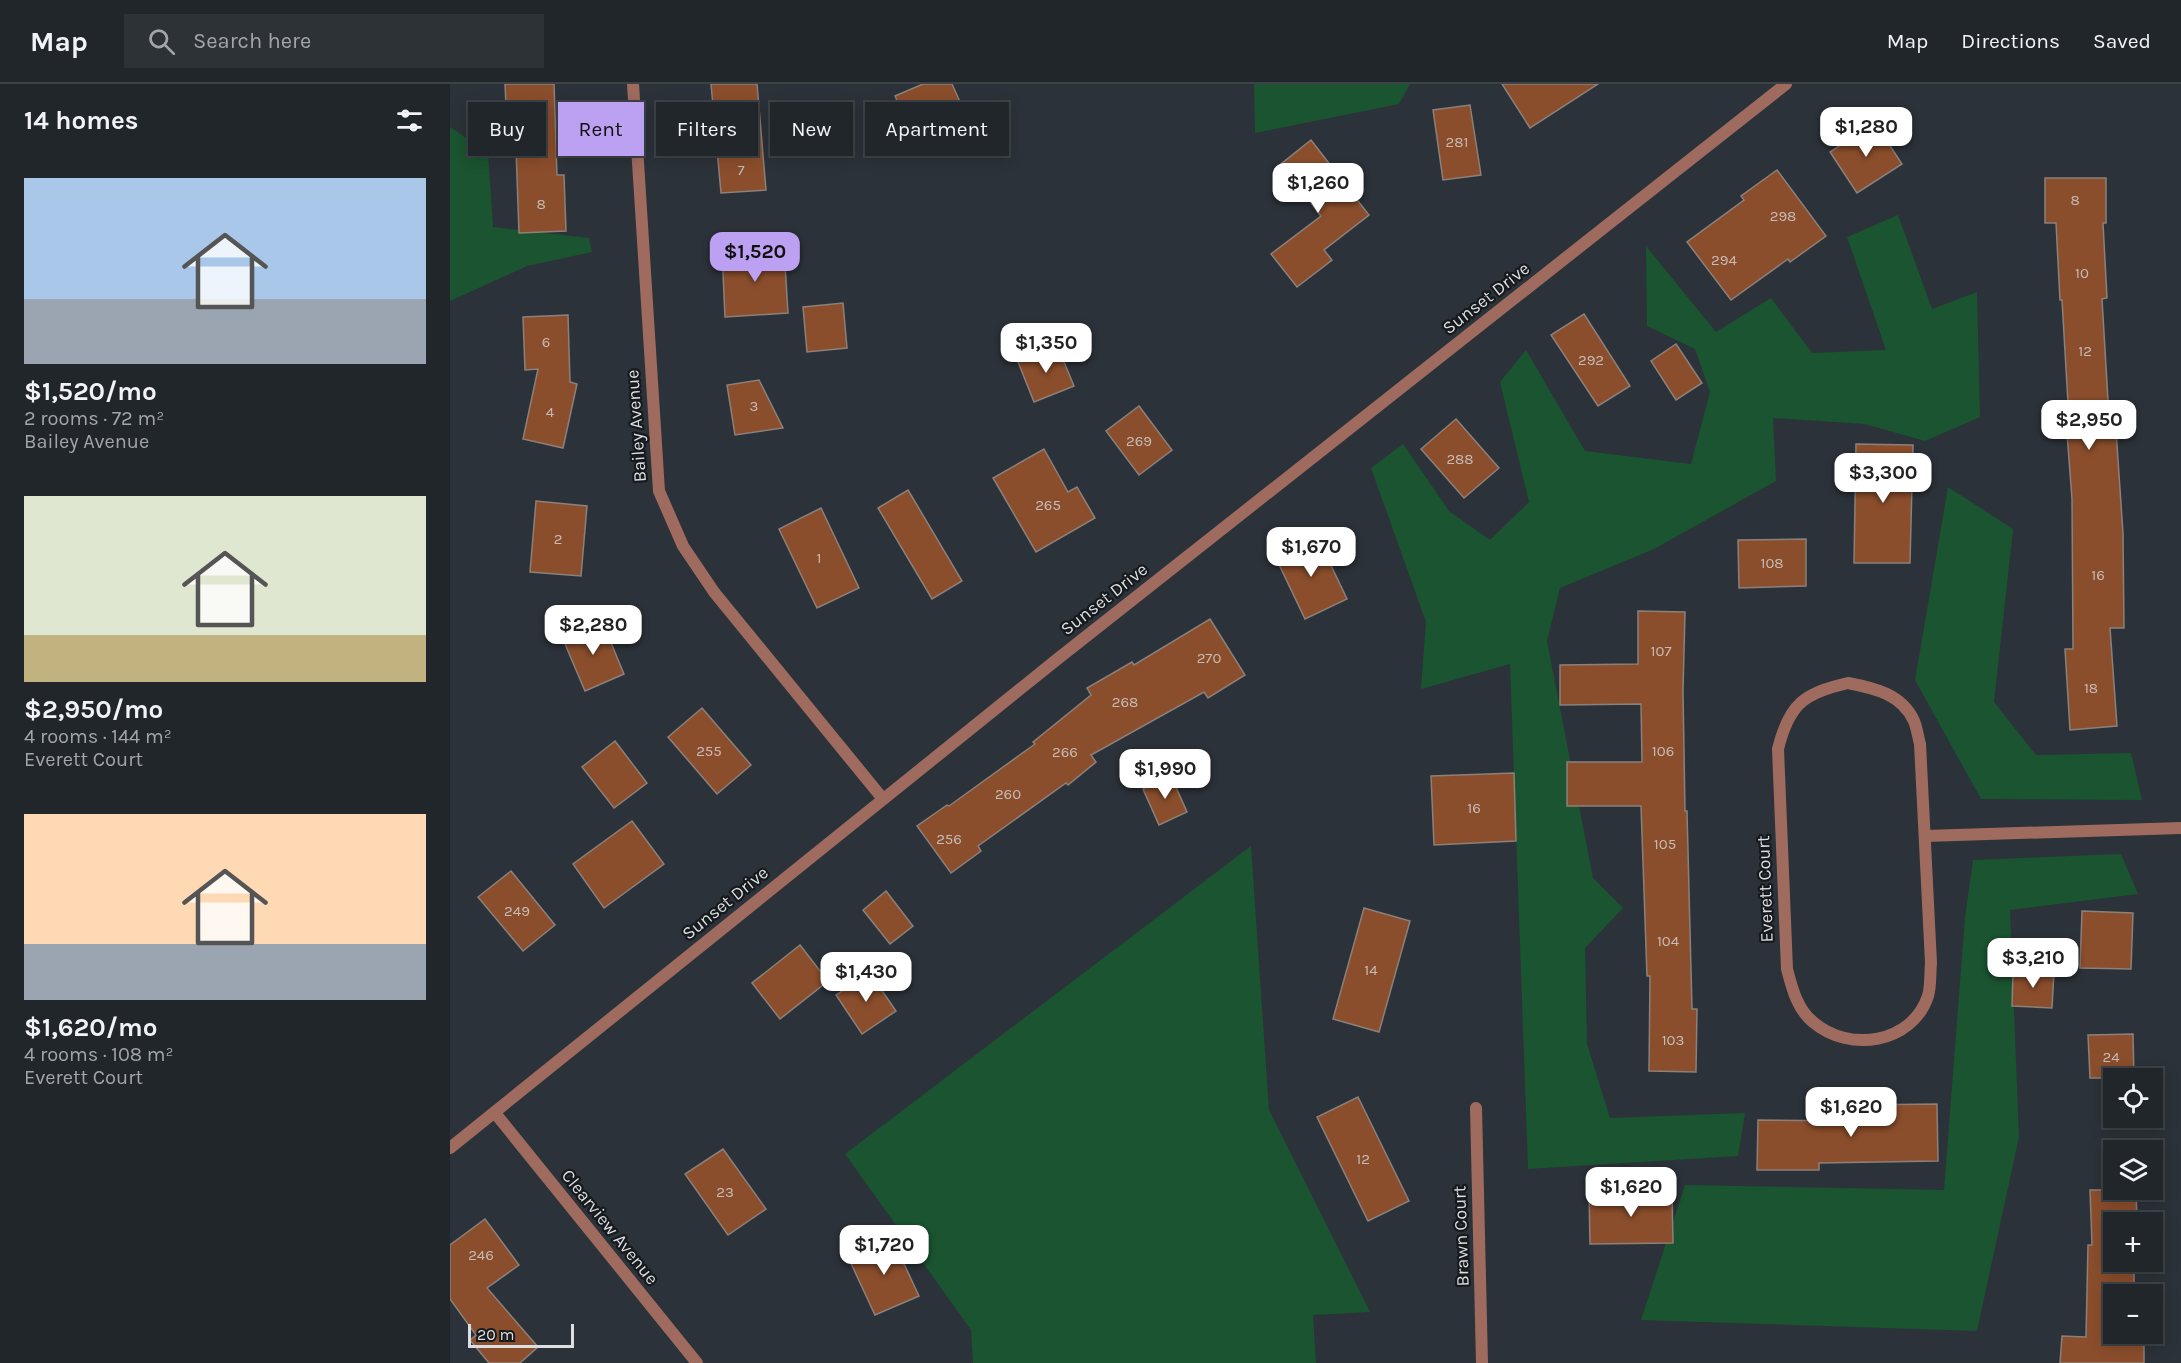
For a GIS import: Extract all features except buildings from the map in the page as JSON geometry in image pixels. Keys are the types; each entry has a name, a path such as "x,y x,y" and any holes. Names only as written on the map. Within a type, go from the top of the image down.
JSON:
{"street":[{"name":"Bailey Avenue","path":"633,84 659,491 683,546 714,592 883,799"},
{"name":"Sunset Drive","path":"450,1148 883,799 1786,84"},
{"name":"Everett Court","path":"1848,683 1876,688 1899,701 1914,720 1920,744 1925,836 1931,963 1928,995 1915,1020 1892,1035 1864,1041 1836,1037 1811,1022 1794,998 1787,969 1778,748 1784,723 1799,703 1823,689 1848,683"},
{"path":"1925,836 2181,828"},
{"name":"Brawn Court","path":"1476,1108 1482,1363"},
{"name":"Clearview Avenue","path":"495,1113 697,1363"}],"green space":[{"path":"1254,84 1410,84 1399,104 1255,133"},
{"path":"450,127 468,139 468,156 488,156 493,227 589,238 592,252 527,266 450,301"},
{"path":"1898,215 1932,309 1977,292 1980,417 1925,441 1865,424 1773,418 1776,481 1654,549 1560,588 1547,641 1593,878 1623,908 1585,948 1587,1044 1610,1118 1745,1113 1738,1156 1528,1169 1510,664 1421,689 1426,622 1371,468 1403,444 1449,511 1490,540 1529,502 1500,382 1526,350 1585,451 1691,464 1710,392 1695,349 1647,326 1646,246 1716,332 1771,298 1812,353 1886,350 1847,237"},
{"path":"1948,487 2013,529 1994,702 2036,755 2131,753 2142,800 1981,799 1915,680"},
{"path":"1251,846 1269,1110 1370,1312 1313,1315 1316,1363 973,1363 971,1330 845,1154"},
{"path":"2121,854 2138,894 2010,910 2019,1137 1977,1331 1641,1320 1685,1185 1944,1190 1965,917 1973,860"}]}
